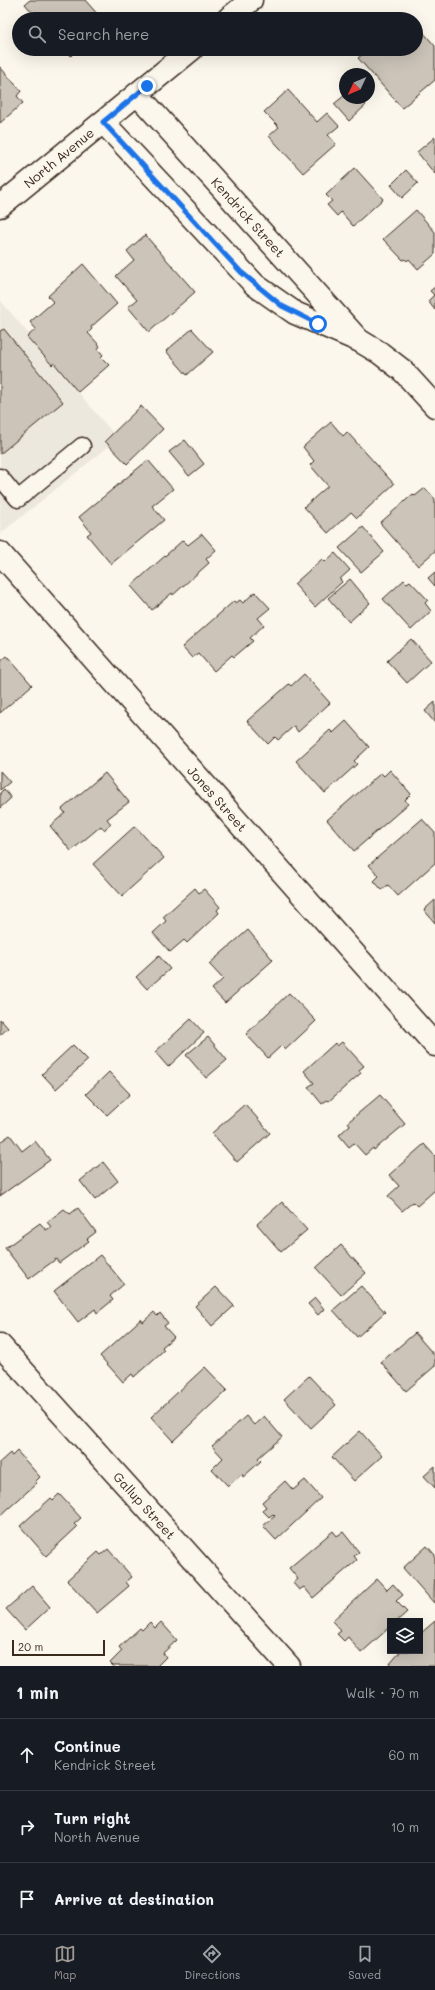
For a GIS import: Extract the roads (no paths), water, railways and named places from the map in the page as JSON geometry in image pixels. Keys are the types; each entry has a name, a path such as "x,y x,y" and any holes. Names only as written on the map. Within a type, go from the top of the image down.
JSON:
{"street":[{"path":"236,12 251,0"},
{"name":"North Avenue","path":"0,206 183,56"},
{"name":"Kendrick Street","path":"137,94 360,341"},
{"name":"Kendrick Street","path":"103,122 255,285 296,314 360,341 380,353 402,370 435,406"},
{"name":"Jones Street","path":"0,553 435,1045"},
{"name":"Gallup Street","path":"0,1345 289,1666"}],"lane":[{"path":"0,477 18,498 82,446"}]}
